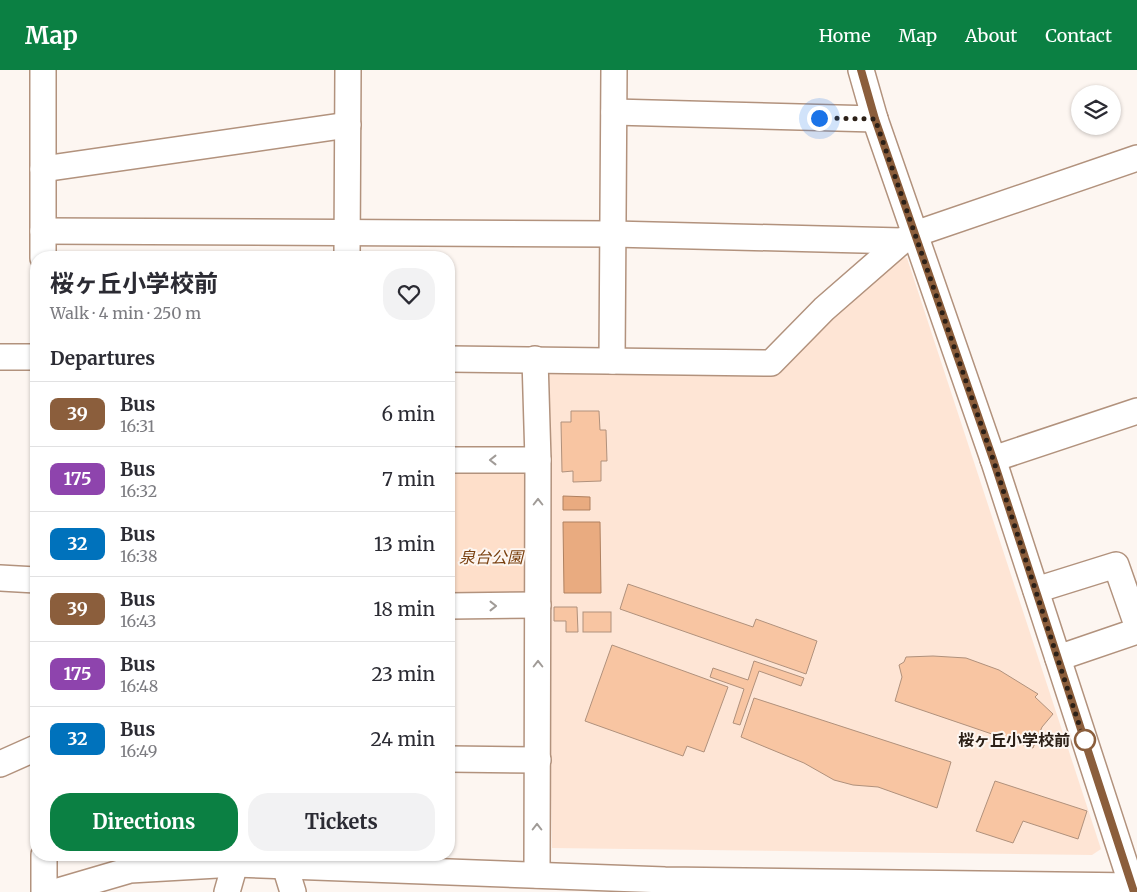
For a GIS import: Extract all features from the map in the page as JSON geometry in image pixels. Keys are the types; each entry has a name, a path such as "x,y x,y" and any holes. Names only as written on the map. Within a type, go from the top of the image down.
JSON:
{"street":[{"path":"43,70 43,251"},
{"path":"347,251 348,70"},
{"path":"612,361 614,70"},
{"path":"56,892 130,870 235,864 285,866 342,861 667,886 1132,889 993,459 909,237 861,70"},
{"path":"614,112 875,119"},
{"path":"43,169 348,125"},
{"path":"43,231 909,237 1137,158"},
{"path":"455,359 771,363 824,309 909,237"},
{"path":"0,356 30,357"},
{"path":"535,359 538,460 537,875"},
{"path":"993,459 1137,411"},
{"path":"455,460 538,460"},
{"path":"1036,590 1116,565 1137,625"},
{"path":"0,578 30,580"},
{"path":"455,606 538,605"},
{"path":"1058,658 1137,631"},
{"path":"0,764 30,751"},
{"path":"455,759 538,760"},
{"path":"44,861 44,892"},
{"path":"227,892 235,864"},
{"path":"285,866 294,892"}],"shaded area":[{"path":"899,255 907,258 1101,849 1092,855 552,848 543,369 774,369"},
{"path":"563,496 590,497 590,510 563,510"},
{"path":"563,522 600,522 601,593 564,593"}],"green space":[{"name":"泉台公園","path":"530,466 534,600 455,599 455,467"}],"building":[{"path":"571,411 599,411 600,430 606,430 607,461 601,461 601,481 573,482 573,471 562,472 561,422 571,422"},
{"path":"628,584 753,627 756,619 817,641 806,674 620,609"},
{"path":"554,607 577,607 578,632 566,632 566,621 554,621"},
{"path":"583,612 611,612 611,632 583,632"},
{"path":"612,645 728,687 704,752 687,746 683,756 585,721"},
{"path":"906,657 966,658 999,670 1038,694 1035,697 1053,714 1042,727 1033,748 895,701 902,677 899,665 904,662"},
{"path":"754,661 804,678 801,686 759,671 740,725 733,723 744,689 710,677 713,668 748,680"},
{"path":"754,698 951,762 937,808 878,787 853,785 834,780 804,763 741,737"},
{"path":"995,781 1087,811 1078,839 1023,821 1013,843 976,831"}],"bus line":[{"name":"39","path":"861,70 875,119 993,459 1134,892"}],"place":[{"name":"桜ヶ丘小学校前","path":"1085,740"}],"route":[{"path":"819,118 875,119 993,459 1086,746 1085,740"}]}
